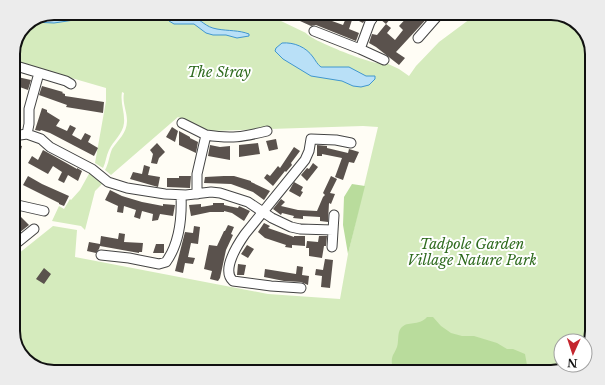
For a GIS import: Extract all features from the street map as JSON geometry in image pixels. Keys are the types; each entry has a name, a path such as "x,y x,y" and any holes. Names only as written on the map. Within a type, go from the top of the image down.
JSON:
{"street":[{"path":"360,49 372,20"},
{"path":"418,38 434,20"},
{"path":"314,31 384,60"},
{"path":"20,67 66,81 71,84"},
{"path":"27,134 29,109 39,73"},
{"path":"182,123 206,135 232,138 268,131"},
{"path":"20,135 27,134 41,139 50,147 92,169 108,182 129,188 162,194 181,195 214,192 248,202 276,220 291,227 300,229 333,230"},
{"path":"301,288 236,282 230,277 229,273 230,263 235,248 308,156 311,134 351,143"},
{"path":"197,194 197,170 206,135"},
{"path":"101,255 159,264 166,262 180,227 182,214 181,195"},
{"path":"20,206 44,211"},
{"path":"332,247 334,215"},
{"path":"20,240 34,229"}],"green space":[{"path":"50,20 278,20 306,33 328,46 372,62 384,62 399,69 409,76 416,66 439,42 469,20 555,20 562,22 570,26 576,32 584,46 585,54 585,333 553,333 553,365 550,365 54,365 43,363 30,355 21,339 20,252 53,226 77,230 75,257 268,294 340,299 348,254 378,127 363,126 211,131 200,128 178,117 111,175 105,170 112,149 126,129 127,117 124,93 122,92 124,119 123,127 109,150 103,168 95,163 106,101 106,88 20,63 21,46 27,33 37,25"},
{"path":"90,172 102,184 95,191 85,230 81,226 52,221 59,206 64,209 70,199 71,200 80,190"},
{"path":"352,184 365,186 348,254 343,225 344,197"},
{"path":"427,317 433,317 441,326 451,333 462,336 474,336 497,343 507,349 513,349 525,354 527,365 392,365 392,357 397,347 401,328 407,324 417,323"}],"water":[{"path":"50,20 74,20 54,23 42,22"},
{"path":"199,20 213,28 241,32 249,34 249,36 237,38 226,35 213,35 206,33 194,24 174,24 169,21"},
{"path":"282,43 295,44 307,50 321,67 349,67 366,76 375,76 375,79 369,85 361,87 353,86 342,81 311,76 283,59 275,51 276,48"}],"building":[{"path":"332,20 343,25 345,20 352,20 349,29 359,33 356,41 316,25 311,26 300,21"},
{"path":"357,20 365,20 363,23"},
{"path":"381,20 389,20 386,24"},
{"path":"405,20 426,20 396,52 405,58 399,65 369,43 372,34 377,35 386,24 391,28 387,33 395,40 403,30 399,26"},
{"path":"20,78 31,80 28,90 20,87"},
{"path":"42,86 63,92 62,93 65,94 65,96 104,102 103,113 66,107 67,105 39,95"},
{"path":"42,108 60,120 56,126 67,131 70,125 76,128 72,135 81,140 85,133 91,136 88,142 98,148 94,156 50,133 35,130"},
{"path":"172,127 178,131 175,142 166,137"},
{"path":"179,131 198,142 196,153 179,145"},
{"path":"276,139 278,149 269,151 266,141"},
{"path":"157,143 165,152 159,158 157,164 151,163 153,154 150,150"},
{"path":"258,143 260,154 239,157 239,145"},
{"path":"210,145 220,147 230,146 230,160 208,156"},
{"path":"317,145 327,146 327,148 348,153 349,149 359,152 354,163 349,162 343,180 335,177 342,158 322,154 322,156 317,156"},
{"path":"294,147 300,151 291,163 292,165 273,186 264,178 267,174 270,176 278,166 280,168"},
{"path":"43,150 82,171 78,181 68,175 64,183 58,180 62,172 53,166 48,174 28,163 32,156 38,160"},
{"path":"313,163 318,167 307,181 301,175 307,168 309,169"},
{"path":"144,165 150,167 148,175 160,177 158,187 130,179 133,172 142,174"},
{"path":"28,176 69,196 64,206 23,185"},
{"path":"179,176 191,176 190,188 167,187 167,178 179,178"},
{"path":"234,176 251,181 270,191 264,200 253,192 231,184 204,183 205,177"},
{"path":"331,176 337,179 330,193 335,194 331,204 329,203 328,222 320,221 320,217 303,216 303,219 293,218 294,216 282,213 281,215 273,209 281,199 285,202 281,206 298,210 317,211 325,195 323,193"},
{"path":"294,182 303,187 301,191 303,192 300,197 289,191"},
{"path":"110,190 122,196 142,202 163,206 163,204 175,205 173,216 160,214 158,220 152,221 153,214 142,211 140,219 134,217 136,210 124,206 123,213 117,212 118,206 105,200"},
{"path":"213,203 224,203 224,205 238,208 239,206 250,211 244,221 232,213 224,211 191,216 189,205 201,204 201,207 213,205"},
{"path":"21,217 29,225 20,232"},
{"path":"264,223 270,226 268,228 294,237 305,236 305,246 292,245 292,248 285,247 286,245 265,238 258,232"},
{"path":"228,225 234,227 231,234 233,235 226,250 220,278 218,281 210,279 212,271 204,269 209,245 217,246"},
{"path":"194,226 200,227 198,244 191,243 188,257 195,258 193,264 185,263 183,273 175,271 185,232 193,233"},
{"path":"119,233 125,234 124,242 143,243 142,252 139,253 100,246 96,253 87,251 89,242 100,244 101,236 118,239"},
{"path":"319,236 327,236 326,246 324,246 322,258 309,256 309,248 306,248 307,241 318,242"},
{"path":"156,244 164,244 164,253 153,253"},
{"path":"247,245 254,249 248,258 241,254"},
{"path":"325,259 333,260 330,288 321,287 322,276 315,275 316,269 323,270"},
{"path":"238,264 246,265 244,275 237,275"},
{"path":"297,266 303,267 302,275 309,276 308,285 301,282 284,281 264,277 265,269 296,274"},
{"path":"44,268 51,274 44,284 36,279"}],"park label":[{"name":"The Stray","path":"219,72"},
{"name":"Tadpole Garden Village Nature Park","path":"472,252"}]}
